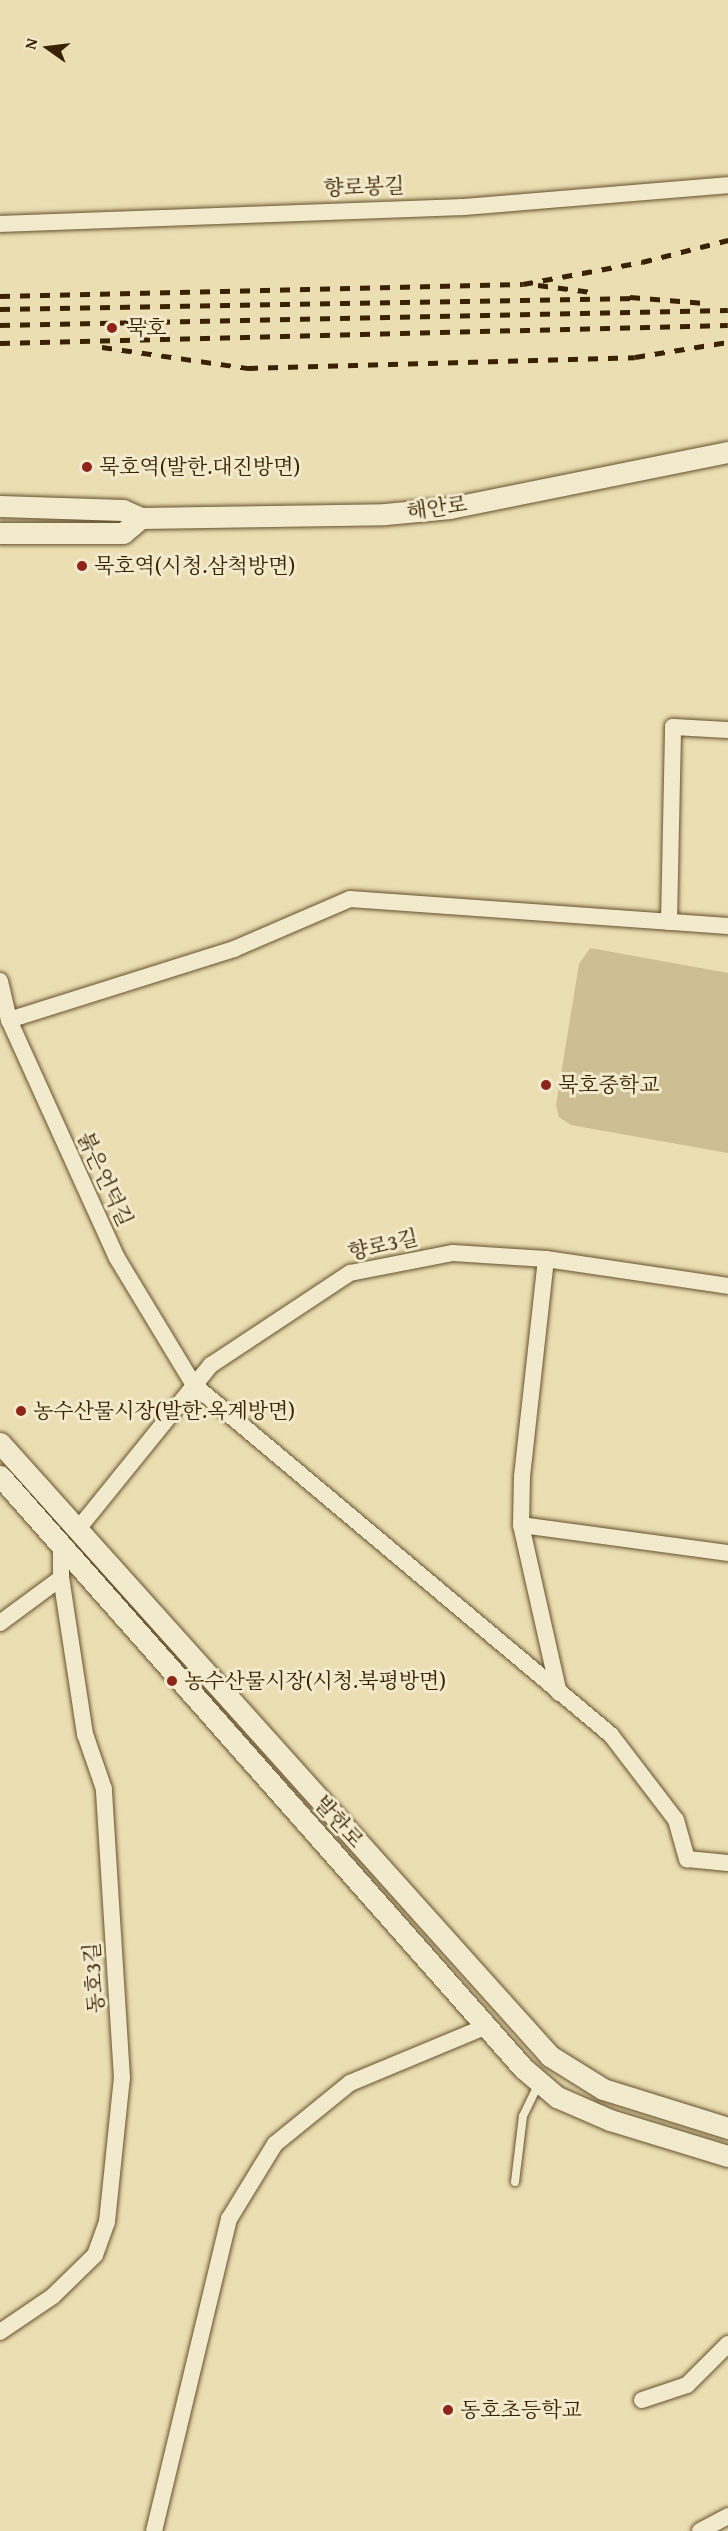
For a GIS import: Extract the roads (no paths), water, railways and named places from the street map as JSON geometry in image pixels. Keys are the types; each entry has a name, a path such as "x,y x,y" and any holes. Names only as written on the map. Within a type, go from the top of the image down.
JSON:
{"street":[{"name":"향로봉길","path":"0,224 463,207 728,185"},
{"name":"해안로","path":"0,506 123,510 141,518 322,517 450,508 728,452"},
{"path":"0,533 123,533 141,518"},
{"path":"669,922 673,727 728,730"},
{"path":"9,1020 234,949 350,899 728,926"},
{"name":"붉은언덕길","path":"0,981 9,1020 117,1258 194,1385 618,1744 676,1820 687,1859 728,1863"},
{"name":"향로3길","path":"78,1529 211,1365 350,1273 453,1253 546,1259 728,1287"},
{"path":"546,1259 522,1477 521,1525 559,1693"},
{"name":"발한로","path":"0,1443 550,2056 585,2080 728,2128"},
{"name":"발한로","path":"0,1476 539,2083 557,2097 610,2120 728,2156"},
{"path":"521,1525 728,1553"},
{"path":"62,1545 78,1529"},
{"name":"동호3길","path":"0,2332 53,2296 94,2255 107,2222 122,2078 105,1789 85,1734 61,1578 62,1545"},
{"path":"0,1623 61,1578"},
{"path":"154,2531 229,2219 275,2144 350,2084 512,2015"},
{"path":"642,2400 687,2385 728,2344"},
{"path":"700,2531 728,2516"}],"lane":[{"path":"515,2182 523,2116 539,2083"}],"railway":[{"path":"0,296 523,284 642,262 728,240"},
{"path":"538,285 592,292"},
{"path":"630,297 705,303"},
{"path":"0,309 638,298"},
{"path":"0,325 728,310"},
{"path":"0,343 728,325"},
{"path":"102,347 248,368 635,357 728,342"}],"place":[{"name":"묵호","path":"112,328"},
{"name":"묵호역(발한.대진방면)","path":"87,467"},
{"name":"묵호역(시청.삼척방면)","path":"82,566"},
{"name":"묵호중학교","path":"546,1085"},
{"name":"농수산물시장(발한.옥계방면)","path":"21,1411"},
{"name":"농수산물시장(시청.북평방면)","path":"172,1681"},
{"name":"동호초등학교","path":"448,2410"}]}
